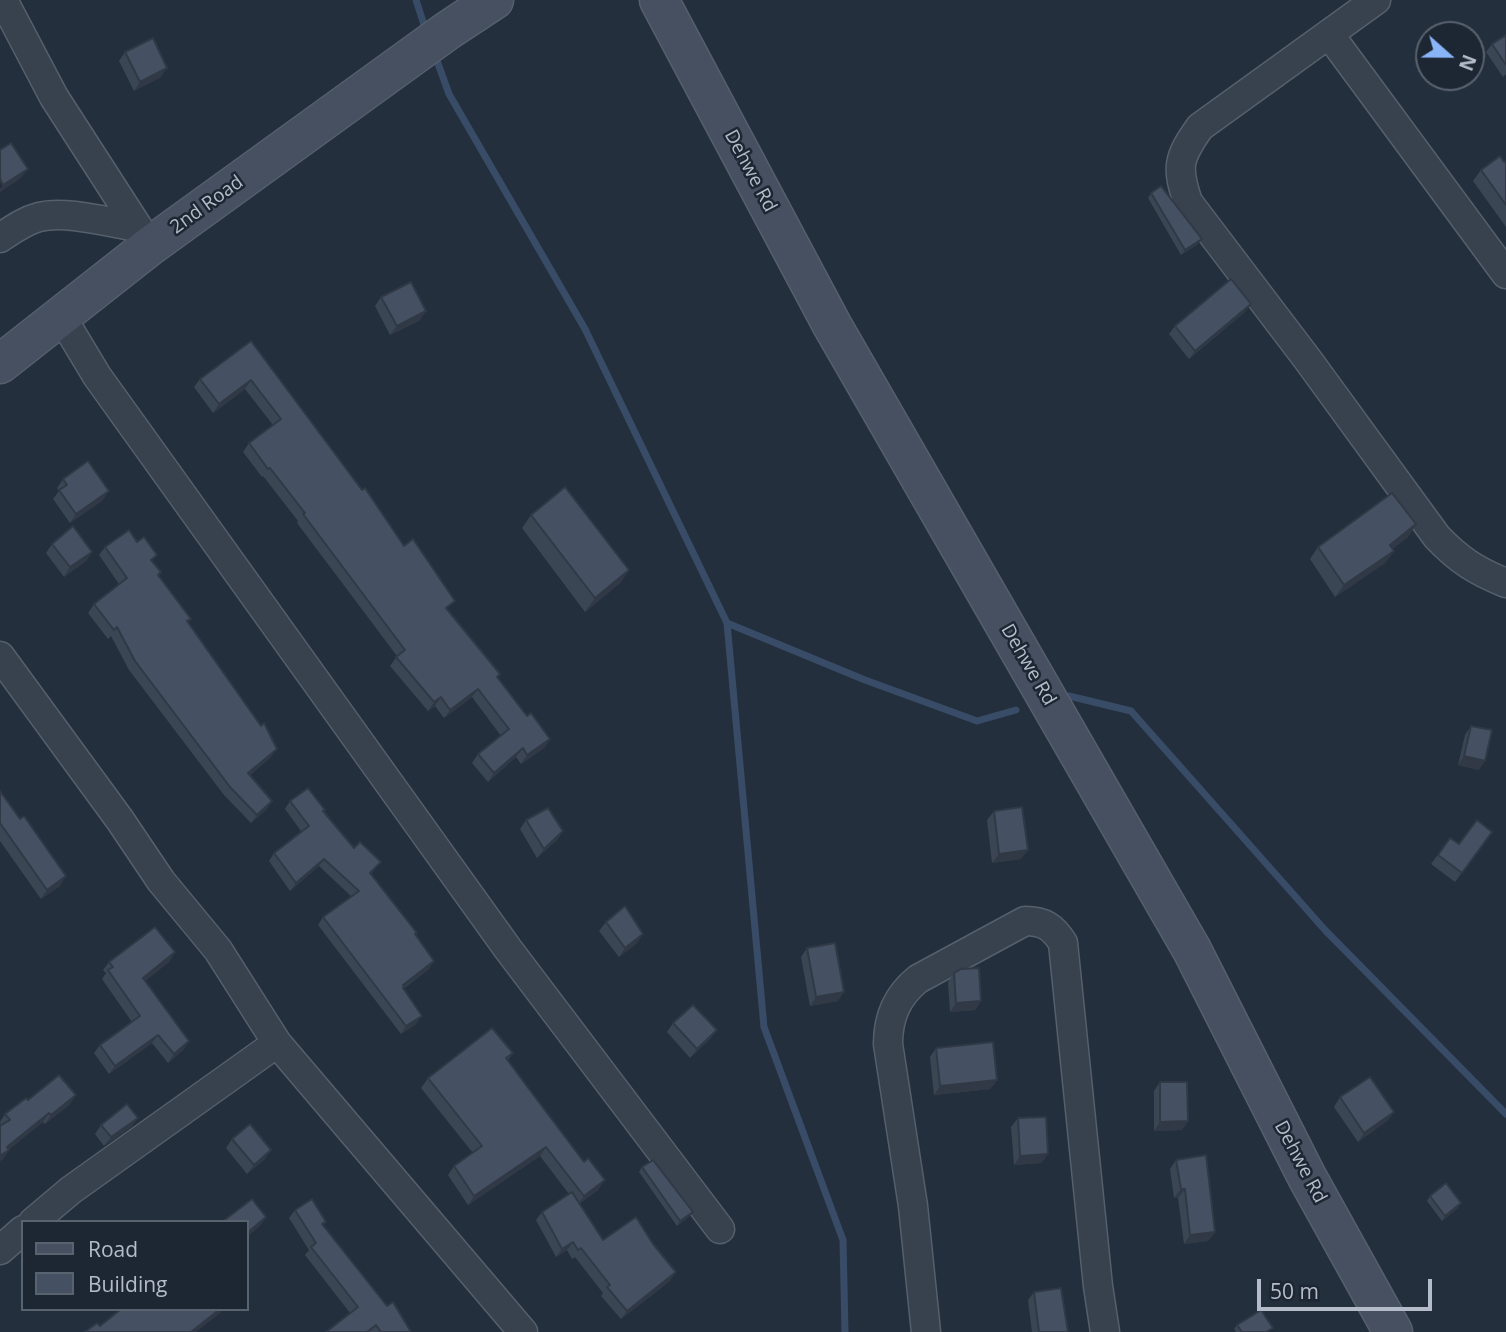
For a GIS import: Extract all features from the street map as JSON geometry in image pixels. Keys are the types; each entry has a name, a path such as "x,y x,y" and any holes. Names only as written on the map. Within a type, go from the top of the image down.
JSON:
{"street":[{"path":"3,0 54,97 144,237"},
{"name":"2nd Road","path":"0,364 61,316 144,237 494,0"},
{"name":"Dehwe Rd","path":"659,0 832,325 1192,950 1307,1177 1393,1332"},
{"path":"1376,0 1200,127 1184,149 1179,176 1188,202 1437,537 1454,555 1479,572 1506,583"},
{"path":"1329,34 1506,274"},
{"path":"0,238 23,223 41,217 72,217 144,237"},
{"path":"61,316 97,376 508,949 720,1229"},
{"path":"0,656 120,820 161,881 218,950 277,1043 523,1332"},
{"path":"926,1332 913,1206 888,1044 888,1026 895,1005 904,990 918,979 1025,921 1040,921 1054,929 1063,943 1105,1332"},
{"path":"35,1220 71,1190 277,1043"},
{"path":"0,1250 21,1232"}],"building":[{"path":"1506,35 1506,65 1492,44"},
{"path":"153,38 167,68 140,82 125,52"},
{"path":"11,143 28,169 3,185 0,179 0,150"},
{"path":"1500,156 1506,161 1506,205 1481,170"},
{"path":"1161,186 1202,239 1185,250 1151,193"},
{"path":"1231,279 1251,304 1195,351 1175,326"},
{"path":"411,282 426,311 397,326 381,297"},
{"path":"251,341 362,490 365,488 404,546 413,539 455,601 446,608 500,674 497,677 527,716 531,713 550,739 527,755 523,748 494,773 478,754 509,729 478,689 450,710 441,697 434,702 396,657 405,650 303,514 305,513 249,443 281,419 251,380 219,404 200,379"},
{"path":"88,461 109,491 76,514 59,490 67,485 63,479"},
{"path":"565,487 629,570 595,598 531,515"},
{"path":"1392,493 1416,524 1390,545 1394,551 1344,585 1318,547"},
{"path":"73,526 92,552 70,567 52,544"},
{"path":"129,530 137,542 144,537 157,555 151,560 161,572 158,575 191,619 187,621 261,726 264,723 277,749 248,773 272,801 257,815 230,787 135,661 117,627 114,630 94,604 127,578 105,547"},
{"path":"1471,726 1492,730 1485,761 1464,756"},
{"path":"308,788 354,848 360,842 381,862 370,873 417,933 415,934 434,961 403,985 422,1016 406,1026 323,917 359,891 324,859 296,883 274,853 309,826 290,801"},
{"path":"0,791 20,819 24,816 66,876 47,890 0,823"},
{"path":"1022,807 1028,850 999,854 994,811"},
{"path":"548,808 563,831 544,849 526,820"},
{"path":"1477,820 1492,832 1462,873 1438,855 1450,838 1459,844"},
{"path":"625,906 643,934 625,948 606,922"},
{"path":"155,927 175,952 143,978 189,1041 174,1054 158,1035 115,1066 100,1045 140,1016 108,970 113,967 109,962"},
{"path":"835,943 844,992 816,997 807,948"},
{"path":"979,968 981,1001 956,1003 954,973 961,969"},
{"path":"693,1005 717,1030 697,1049 673,1023"},
{"path":"492,1028 513,1053 506,1058 532,1093 584,1162 588,1158 605,1180 584,1196 546,1147 474,1196 454,1166 482,1146 428,1078"},
{"path":"993,1042 997,1080 940,1086 936,1048"},
{"path":"59,1075 76,1095 51,1115 49,1113 7,1147 9,1150 0,1156 0,1126 10,1120 5,1114 26,1098 28,1100"},
{"path":"1370,1077 1394,1112 1364,1133 1340,1097"},
{"path":"1160,1082 1187,1082 1188,1121 1160,1122"},
{"path":"127,1104 138,1118 111,1137 101,1125"},
{"path":"1046,1117 1048,1154 1020,1156 1018,1118"},
{"path":"250,1124 271,1150 254,1165 232,1139"},
{"path":"1206,1155 1215,1232 1190,1235 1185,1189 1181,1189 1176,1160"},
{"path":"653,1160 693,1212 680,1221 642,1167"},
{"path":"1446,1183 1461,1203 1445,1216 1430,1196"},
{"path":"572,1192 603,1240 636,1217 653,1244 676,1272 627,1311 581,1248 578,1250 573,1242 562,1249 542,1212"},
{"path":"252,1199 266,1217 248,1232 248,1220 225,1220"},
{"path":"312,1199 326,1222 322,1224 387,1306 393,1302 411,1332 381,1332 376,1325 367,1332 326,1332 358,1307 311,1247 316,1243 295,1210"},
{"path":"1061,1288 1068,1332 1039,1332 1034,1292"},
{"path":"1261,1310 1273,1328 1266,1332 1242,1332 1237,1325"},
{"path":"119,1311 217,1311 191,1332 85,1332 97,1323 100,1326"}],"waterway":[{"path":"416,0 426,31"},
{"path":"435,55 449,94 585,329 727,623 764,1027 843,1240 845,1332"},
{"path":"727,623 865,680 977,721 1016,710"},
{"path":"1069,696 1131,711 1325,930 1506,1114"}]}
